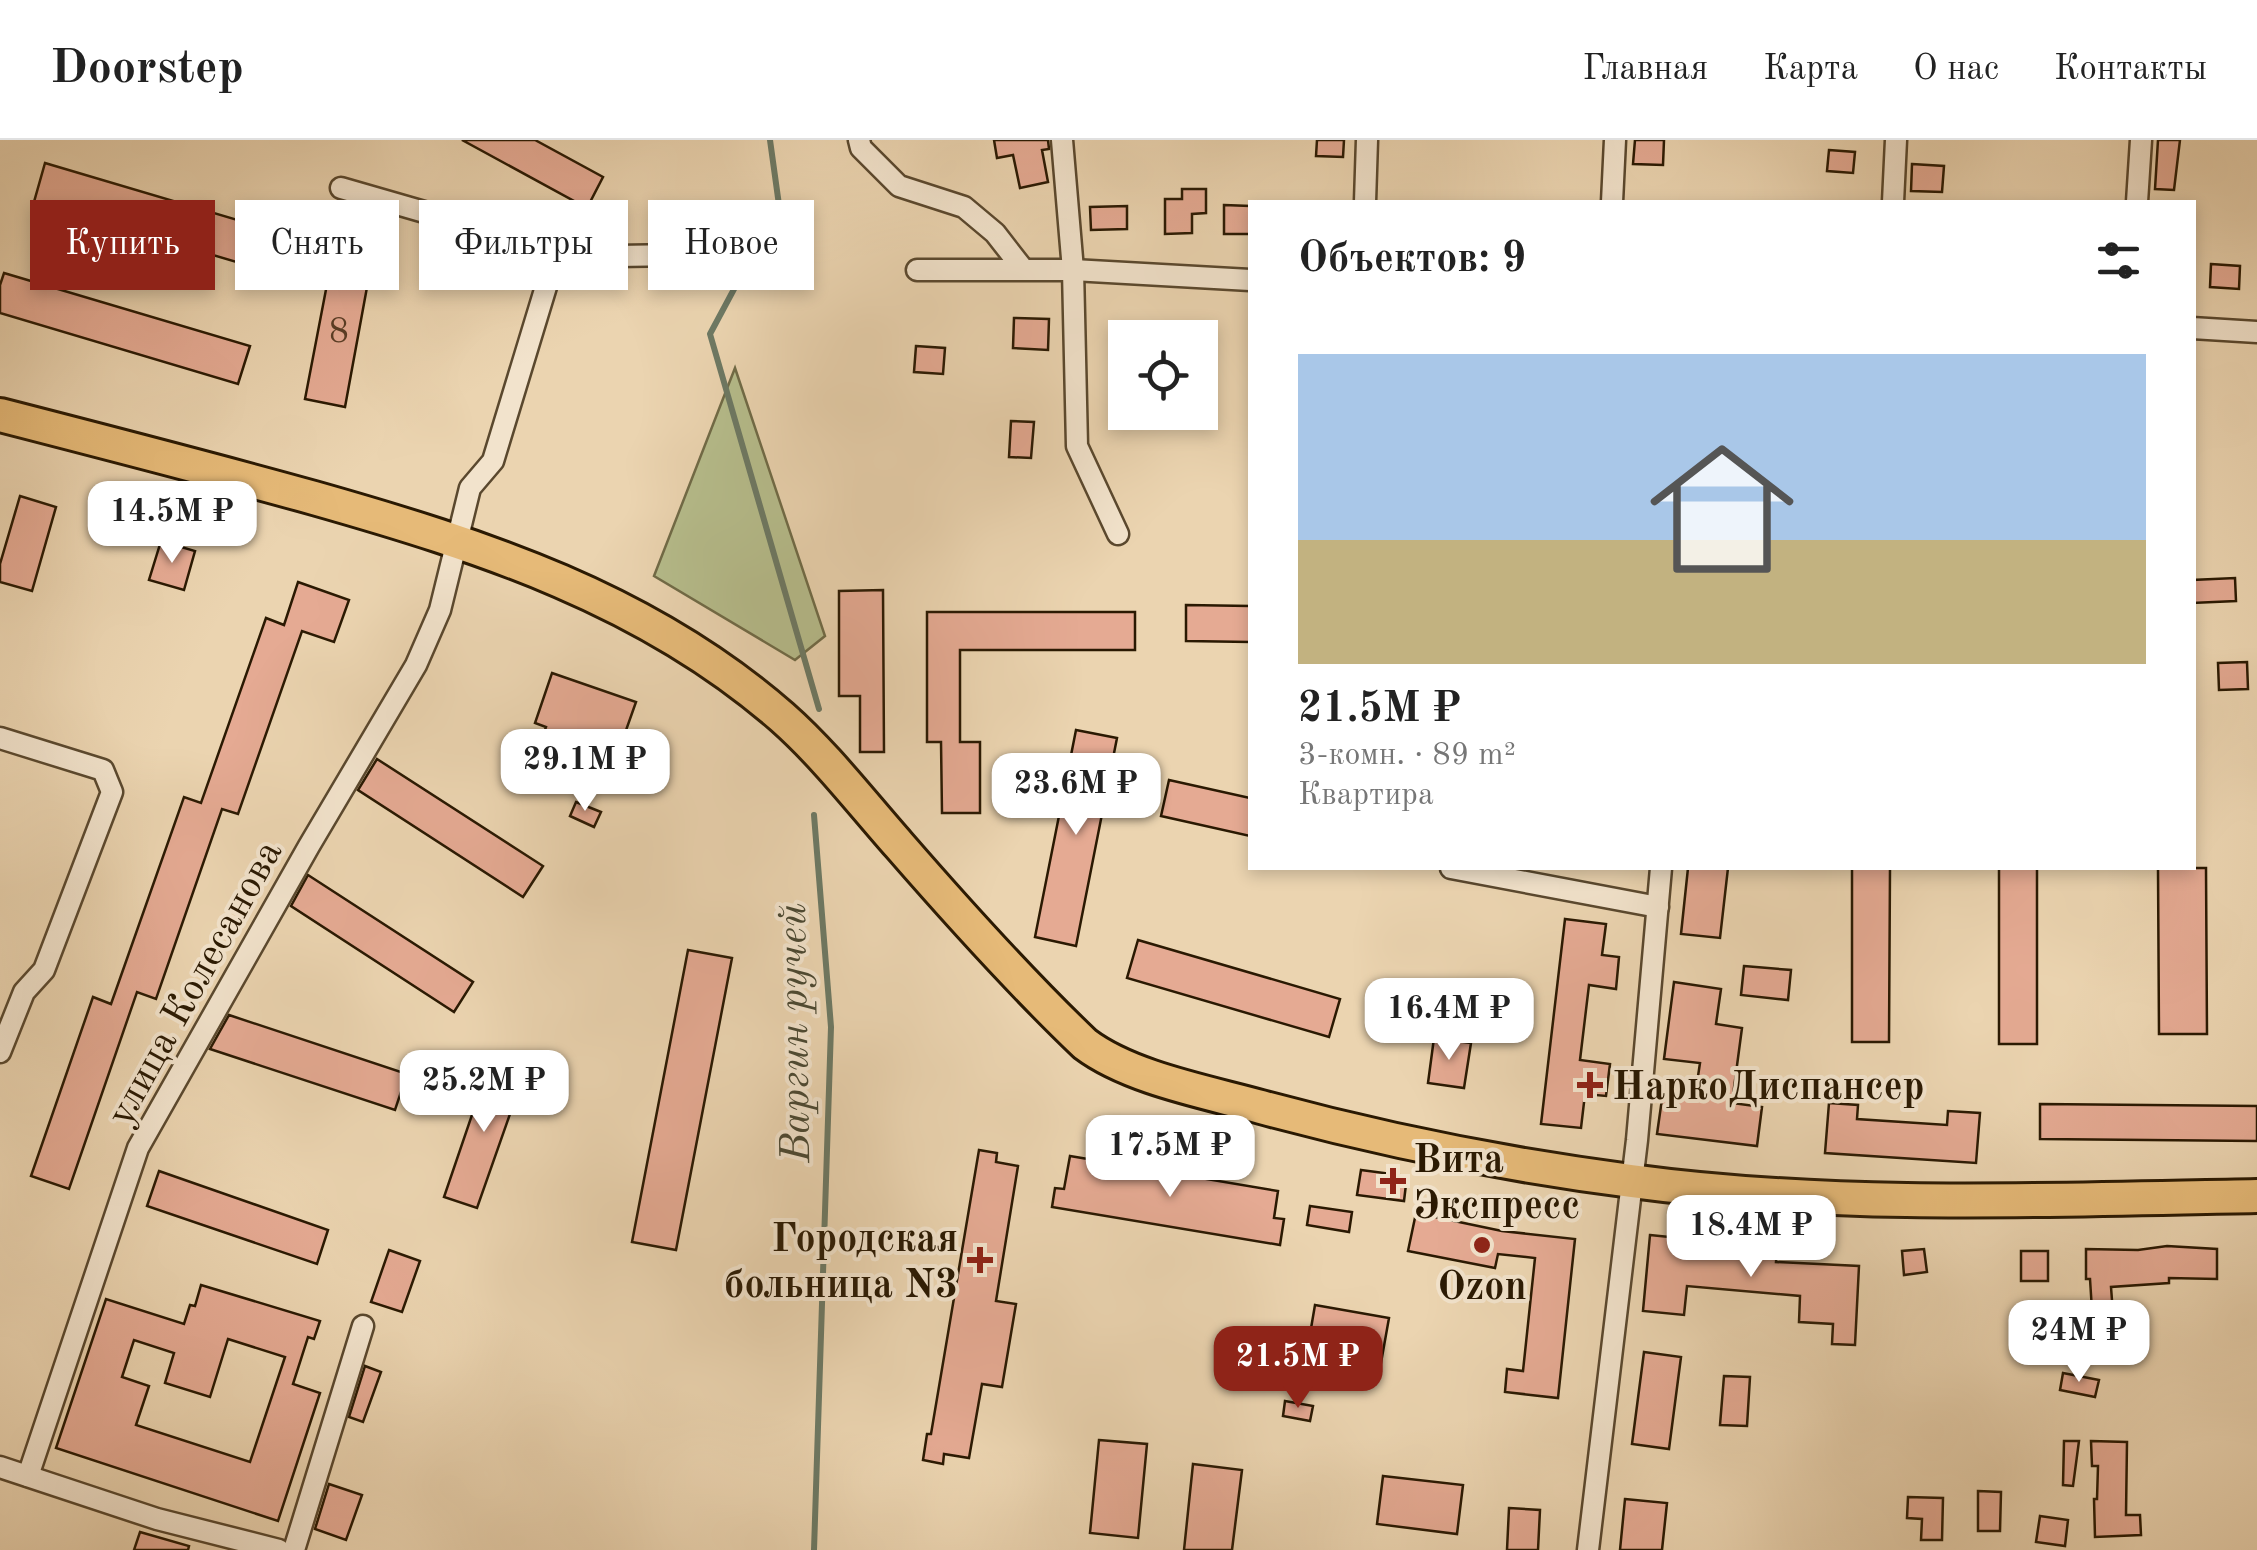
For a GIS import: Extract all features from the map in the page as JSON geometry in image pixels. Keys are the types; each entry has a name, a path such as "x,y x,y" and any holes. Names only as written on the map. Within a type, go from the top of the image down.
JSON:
{"main road":[{"path":"0,415 456,539 559,578 631,614 712,664 781,717 991,950 1097,1053 1165,1080 1333,1127 1632,1182 1816,1196 2028,1200 2257,1196"},
{"path":"0,428 250,493 392,520"}],"street":[{"path":"858,140 861,148 899,186 964,207 995,233 1022,269"},
{"path":"1062,140 1073,270 1077,446 1118,534"},
{"path":"1365,200 1366,140"},
{"path":"1612,200 1616,140"},
{"path":"1892,200 1896,140"},
{"path":"2137,200 2141,140"},
{"path":"341,188 419,210"},
{"path":"917,270 1073,270 1248,280"},
{"name":"улица Колесанова","path":"28,1476 138,1148 416,666 440,610 470,488 493,461 545,290"},
{"path":"2196,328 2257,332"},
{"path":"0,738 104,770 112,792 44,970 24,992 0,1052"},
{"path":"1462,870 1658,906"},
{"path":"1588,1550 1632,1182 1661,870"},
{"path":"294,1550 363,1326"},
{"path":"0,1467 158,1519 279,1550"}],"green space":[{"path":"735,368 825,636 795,660 654,576"}],"building":[{"path":"462,140 535,140 603,177 591,200 572,200"},
{"path":"994,140 1048,140 1049,149 1042,150 1048,182 1020,188 1013,155 997,158"},
{"path":"1317,140 1344,140 1343,157 1316,156"},
{"path":"1635,140 1664,140 1663,165 1633,164"},
{"path":"2158,140 2180,140 2174,190 2155,189"},
{"path":"1829,150 1855,152 1853,173 1827,171"},
{"path":"45,163 170,200 35,200"},
{"path":"1912,164 1944,166 1942,192 1911,191"},
{"path":"1182,189 1206,189 1206,213 1192,214 1192,233 1165,234 1165,199 1182,199"},
{"path":"1224,205 1248,206 1248,234 1224,234"},
{"path":"1127,206 1127,229 1091,230 1090,207"},
{"path":"215,213 235,219 235,262 215,256"},
{"path":"2211,264 2240,266 2239,289 2210,287"},
{"path":"4,273 30,281 30,290 61,290 250,346 238,384 0,313"},
{"path":"326,290 366,290 345,407 305,399"},
{"path":"1014,318 1049,319 1048,350 1013,348"},
{"path":"916,346 945,348 943,374 914,372"},
{"path":"1011,421 1034,422 1031,458 1009,457"},
{"path":"20,496 56,507 32,591 0,582 0,564"},
{"path":"161,541 195,551 184,590 149,580"},
{"path":"2235,578 2236,601 2196,603 2196,580"},
{"path":"298,582 349,600 334,642 302,631 238,814 222,809 156,999 137,992 69,1189 31,1176 93,997 111,1004 184,797 201,803 266,618 284,625"},
{"path":"883,590 884,752 860,752 860,696 839,696 839,591"},
{"path":"1186,605 1248,606 1248,642 1186,641"},
{"path":"927,612 1135,612 1135,650 960,650 960,742 980,742 980,813 942,813 941,742 927,742"},
{"path":"2247,662 2248,689 2219,690 2218,663"},
{"path":"552,673 636,702 618,753 600,747 595,764 540,745 546,727 535,723"},
{"path":"1076,730 1117,738 1076,946 1035,937"},
{"path":"377,759 543,866 523,897 358,790"},
{"path":"1169,780 1248,798 1248,836 1161,816"},
{"path":"576,802 601,812 594,827 570,816"},
{"path":"2206,868 2207,1034 2159,1034 2158,870"},
{"path":"1688,870 1728,870 1720,938 1681,934"},
{"path":"1852,870 1890,870 1889,1042 1852,1042"},
{"path":"1999,870 2037,870 2037,1044 1999,1044"},
{"path":"308,875 473,982 454,1012 291,906"},
{"path":"1565,919 1606,924 1602,955 1619,957 1616,989 1589,985 1580,1060 1610,1064 1606,1096 1585,1094 1581,1128 1541,1124"},
{"path":"1138,940 1340,999 1329,1037 1127,978"},
{"path":"688,950 732,958 676,1250 632,1242"},
{"path":"1744,966 1791,970 1788,1000 1741,995"},
{"path":"1674,982 1721,989 1716,1024 1742,1028 1732,1103 1762,1107 1757,1146 1657,1134 1663,1092 1695,1096 1700,1063 1664,1059"},
{"path":"229,1015 407,1074 395,1110 210,1049"},
{"path":"1434,1038 1471,1043 1464,1088 1428,1083"},
{"path":"490,1062 524,1074 477,1208 444,1197"},
{"path":"1829,1103 1858,1105 1857,1119 1947,1125 1948,1111 1980,1113 1976,1163 1825,1153"},
{"path":"2040,1104 2257,1106 2257,1141 2040,1139"},
{"path":"979,1150 997,1153 996,1162 1018,1166 996,1301 1016,1304 1002,1387 982,1384 969,1458 944,1454 943,1464 923,1460 927,1434 931,1434"},
{"path":"1070,1156 1278,1191 1274,1218 1284,1219 1280,1245 1052,1207 1055,1188 1064,1189"},
{"path":"1361,1170 1407,1176 1404,1201 1357,1195"},
{"path":"159,1171 328,1230 317,1264 147,1206"},
{"path":"1310,1206 1352,1212 1349,1232 1307,1225"},
{"path":"1416,1213 1502,1231 1575,1239 1558,1398 1505,1392 1507,1369 1523,1371 1535,1258 1498,1254 1495,1268 1408,1251"},
{"path":"1650,1235 1777,1248 1776,1262 1859,1266 1855,1345 1832,1344 1833,1324 1799,1322 1800,1296 1687,1286 1684,1315 1643,1311"},
{"path":"1924,1249 1927,1272 1904,1275 1902,1251"},
{"path":"2086,1249 2217,1249 2217,1279 2169,1278 2169,1283 2111,1287 2115,1340 2094,1342"},
{"path":"389,1250 420,1261 402,1312 371,1302"},
{"path":"2021,1251 2048,1251 2048,1281 2021,1281"},
{"path":"201,1285 320,1321 314,1339 308,1337 293,1384 320,1393 278,1521 56,1448 106,1299 184,1324 190,1305 195,1306","holes":["228,1339 285,1357 250,1462 136,1425 149,1386 122,1377 134,1340 174,1353 165,1383 210,1397"]},
{"path":"1315,1305 1389,1318 1379,1374 1346,1368 1344,1382 1303,1375"},
{"path":"1644,1352 1681,1357 1669,1449 1632,1444"},
{"path":"365,1366 381,1372 363,1422 349,1417"},
{"path":"2063,1373 2099,1380 2095,1397 2060,1390"},
{"path":"1724,1376 1750,1377 1747,1426 1720,1425"},
{"path":"1285,1401 1313,1406 1310,1421 1283,1416"},
{"path":"1099,1440 1147,1444 1138,1538 1090,1533"},
{"path":"2064,1441 2079,1441 2073,1486 2063,1485"},
{"path":"2091,1441 2127,1442 2126,1515 2140,1515 2141,1535 2095,1537 2098,1466 2092,1466"},
{"path":"1193,1464 1242,1470 1232,1550 1184,1550"},
{"path":"1383,1476 1463,1485 1457,1534 1377,1524"},
{"path":"329,1484 362,1495 346,1540 315,1529"},
{"path":"1978,1491 2001,1492 2000,1531 1978,1531"},
{"path":"1908,1497 1943,1498 1942,1540 1921,1540 1922,1519 1907,1518"},
{"path":"1625,1499 1667,1503 1662,1550 1620,1550"},
{"path":"1509,1508 1540,1510 1538,1550 1507,1550"},
{"path":"2040,1516 2068,1520 2065,1546 2036,1542"},
{"path":"140,1532 189,1546 188,1550 134,1550"}],"waterway":[{"name":"Варгин ручей","path":"770,140 779,205 710,334 819,709"},
{"name":"Варгин ручей","path":"814,815 831,1027 814,1550"}],"place":[{"name":"НаркоДиспансер","path":"1590,1085"},
{"name":"Вита Экспресс","path":"1393,1181"},
{"name":"Ozon","path":"1482,1245"},
{"name":"Городская больница N3","path":"980,1260"}]}
